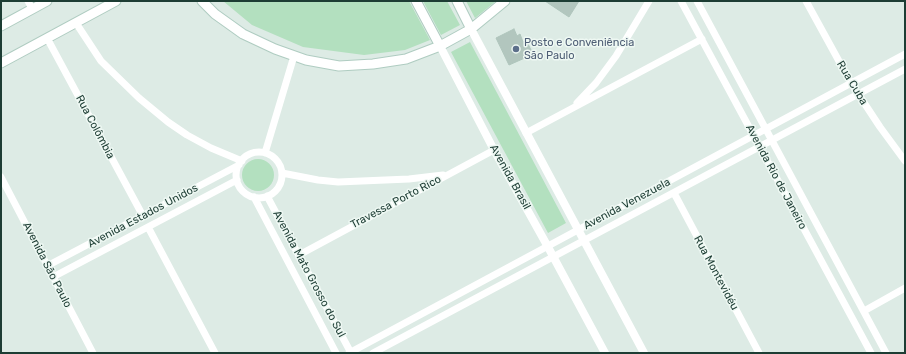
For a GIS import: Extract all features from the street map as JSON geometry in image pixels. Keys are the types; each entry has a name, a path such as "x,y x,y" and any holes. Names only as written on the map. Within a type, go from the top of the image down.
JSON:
{"main road":[{"path":"1,26 30,5 47,1"},
{"path":"1,63 116,1"},
{"path":"202,1 215,14 243,34 294,56 306,60 339,66 373,64 406,59 440,46 471,29 505,1"},
{"name":"Avenida Brasil","path":"416,1 440,46"},
{"path":"456,1 471,29"}],"street":[{"path":"573,108 616,56 649,1"},
{"name":"Avenida Rio de Janeiro","path":"681,1 871,353"},
{"name":"Avenida Rio de Janeiro","path":"697,1 886,353"},
{"name":"Rua Cuba","path":"806,1 851,83 905,162"},
{"path":"76,23 101,61 139,98 168,122 187,135 240,163"},
{"path":"471,29 644,353"},
{"name":"Rua Colômbia","path":"47,38 143,216"},
{"path":"526,133 702,39"},
{"name":"Avenida Brasil","path":"440,46 494,150 554,256 605,353"},
{"name":"Avenida Venezuela","path":"350,353 905,54"},
{"path":"265,153 294,56"},
{"name":"Avenida Venezuela","path":"373,353 905,69"},
{"name":"Travessa Porto Rico","path":"299,255 494,150"},
{"path":"258,152 265,153 277,160 282,173 282,180 275,191 267,196 260,198 254,197 243,191 237,180 240,163 250,154 258,152"},
{"name":"Avenida Estados Unidos","path":"47,266 240,163"},
{"path":"282,173 338,182 409,179 448,175"},
{"name":"Avenida São Paulo","path":"1,177 93,353"},
{"name":"Avenida Estados Unidos","path":"53,277 237,180"},
{"name":"Rua Montevidéu","path":"674,193 759,353"},
{"name":"Avenida Mato Grosso do Sul","path":"267,196 350,353"},
{"name":"Avenida Mato Grosso do Sul","path":"254,197 336,353"},
{"path":"148,227 215,353"},
{"path":"864,311 905,288"}],"green space":[{"path":"223,1 409,1 430,40 405,50 364,55 303,47 252,25"},
{"path":"423,1 447,1 460,25 441,35"},
{"path":"466,1 496,1 475,18"},
{"path":"470,42 566,223 548,233 451,52"},
{"path":"258,159 269,164 274,175 269,186 258,191 247,186 242,175 247,164"}],"building":[{"path":"545,1 579,1 569,17"},
{"name":"Posto e Conveniência São Paulo","path":"514,29 517,36 520,34 523,42 526,40 534,56 528,59 527,57 509,65 496,38"}],"place":[{"name":"Posto e Conveniência São Paulo","path":"516,49"}]}
